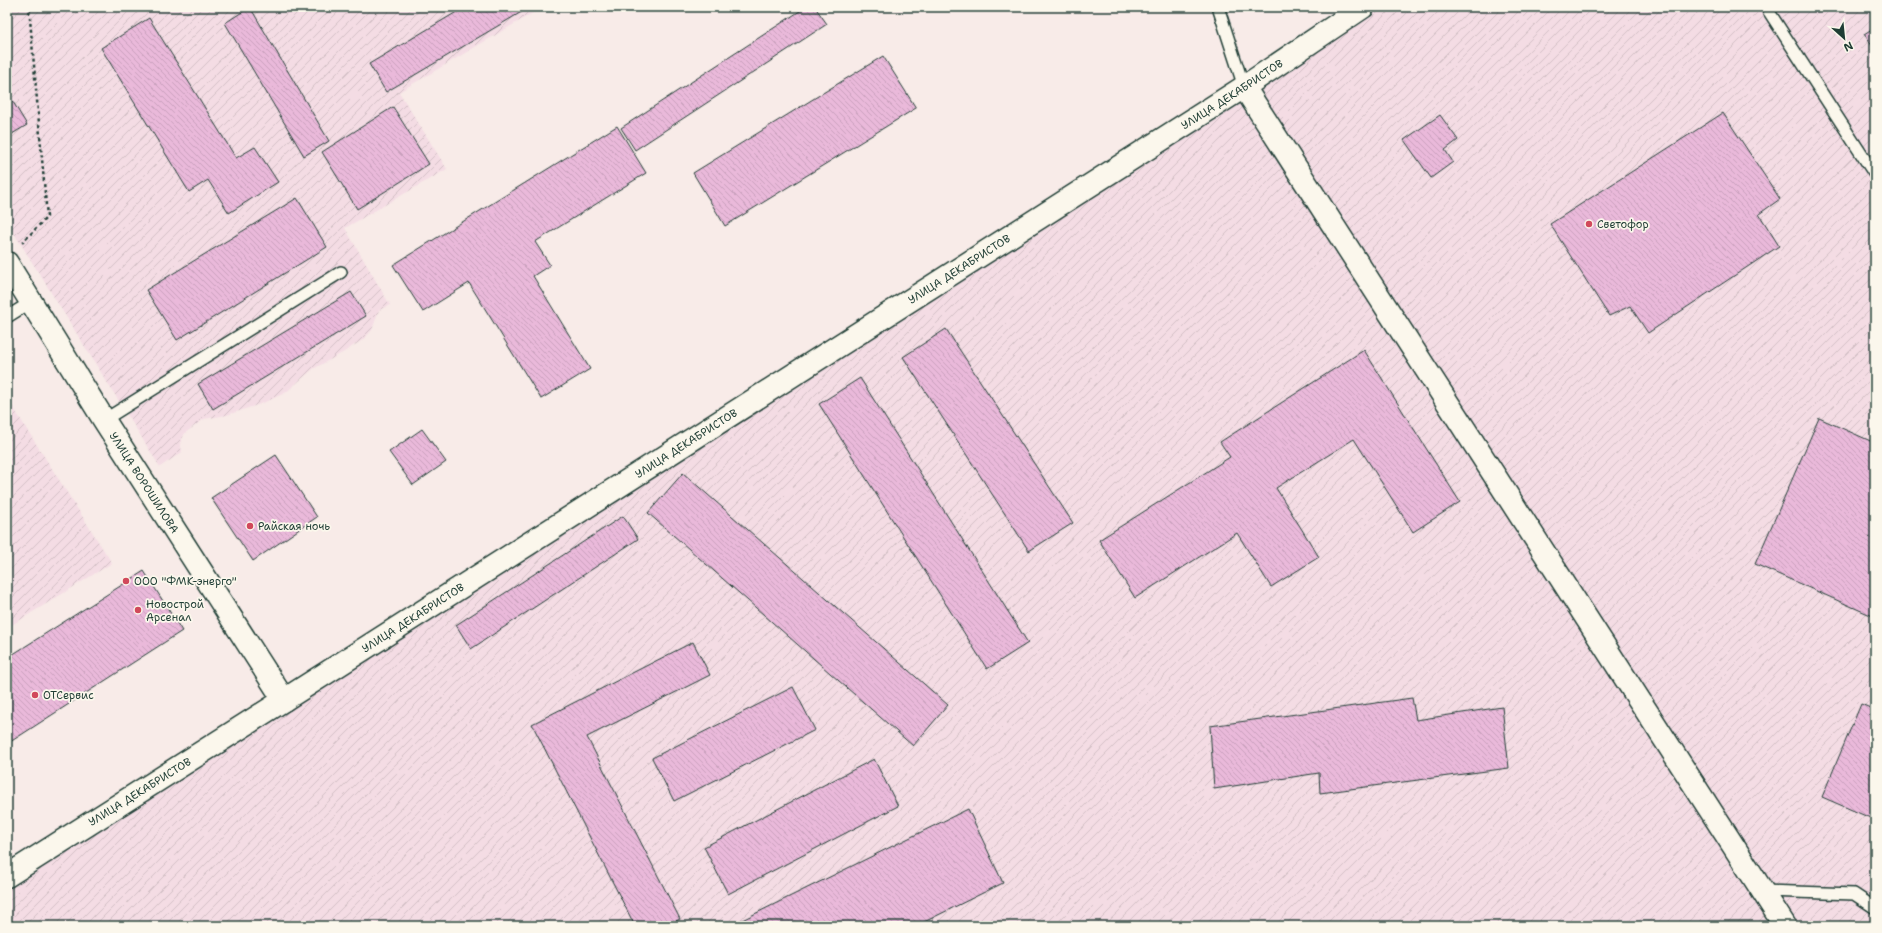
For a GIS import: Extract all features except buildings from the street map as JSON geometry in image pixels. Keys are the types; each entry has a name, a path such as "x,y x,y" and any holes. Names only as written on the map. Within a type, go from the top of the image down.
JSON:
{"street":[{"name":"УЛИЦА ДЕКАБРИСТОВ","path":"7,876 1244,87 1363,7"},
{"path":"1244,87 1785,926"},
{"name":"УЛИЦА ВОРОШИЛОВА","path":"12,255 31,302 104,420 284,700"}],"lane":[{"path":"1218,7 1244,87"},
{"path":"1766,7 1875,175"},
{"path":"104,420 341,272"},
{"path":"7,317 31,302"},
{"path":"1762,891 1854,894 1875,908"}],"path":[{"path":"12,255 47,217 29,7"}],"shaded area":[{"path":"7,7 543,7 399,92 447,169 345,228 390,305 379,310 372,330 364,339 313,369 285,393 263,403 227,415 204,419 185,433 180,443 182,452 160,467 7,222"},
{"path":"1377,7 1875,7 1875,926 7,926 7,886"},
{"path":"7,398 112,563 7,628"}],"place":[{"name":"Светофор","path":"1589,224"},
{"name":"Райская ночь","path":"250,526"},
{"name":"ООО \"ФМК-энерго\"","path":"126,581"},
{"name":"Новострой Арсенал","path":"138,610"},
{"name":"ОТСервис","path":"35,695"}]}
